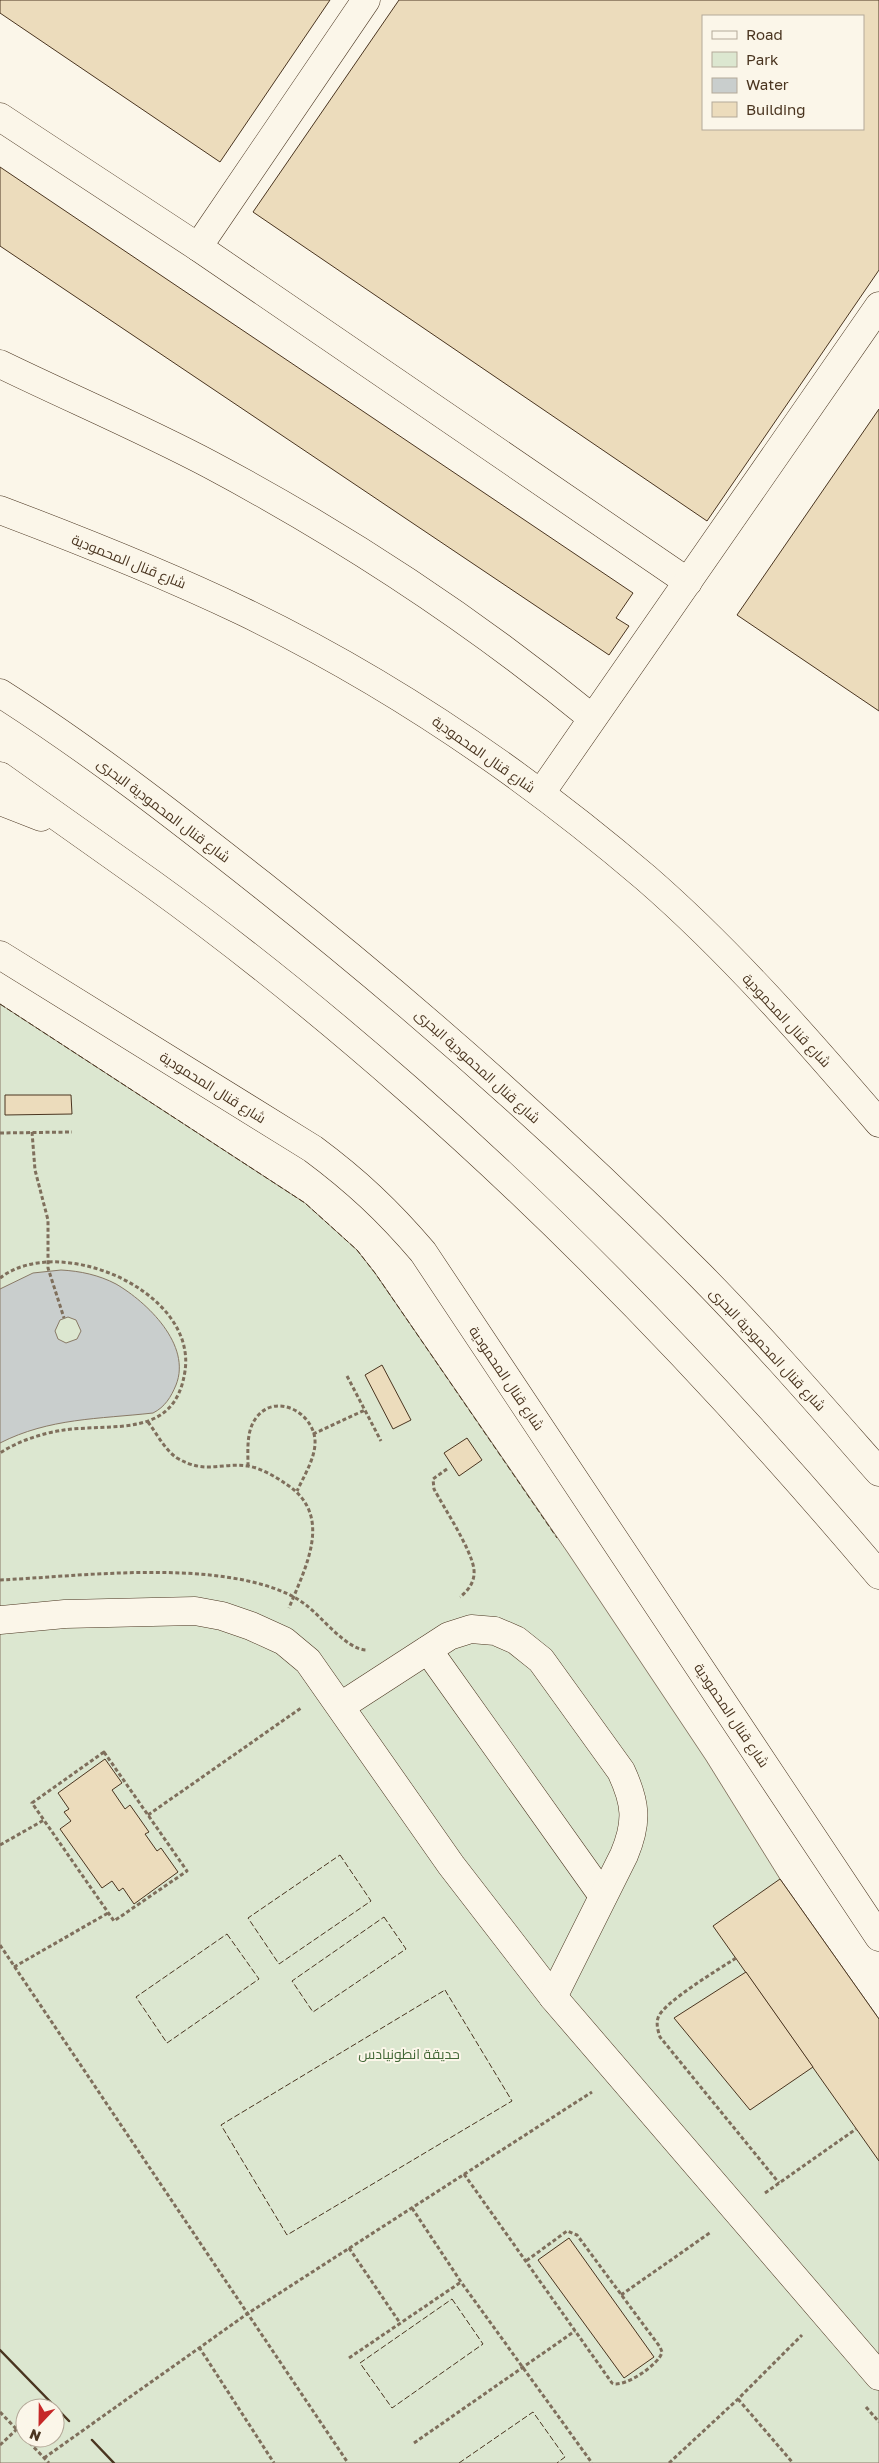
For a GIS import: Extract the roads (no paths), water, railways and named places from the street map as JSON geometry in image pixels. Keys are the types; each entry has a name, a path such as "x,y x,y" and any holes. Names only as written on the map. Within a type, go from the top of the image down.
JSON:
{"main road":[{"path":"198,247 366,0"},
{"path":"0,117 198,247 688,582"},
{"path":"541,793 879,306"},
{"path":"0,364 209,464 347,542 474,627 540,675 592,718"},
{"name":"شارع قنال المحمودية","path":"0,510 180,582 322,652 397,695 470,742 541,793 647,879 728,957 806,1039 879,1123"},
{"path":"0,677 30,712"},
{"path":"0,693 30,712"},
{"name":"شارع قنال المحمودية البحرى","path":"30,712 231,860 354,958 473,1060 588,1166 701,1276 808,1391 879,1472"},
{"path":"0,776 153,884 301,1000 407,1088 488,1160 567,1234 650,1318 809,1492 879,1575"},
{"path":"0,801 73,828"},
{"name":"شارع قنال المحمودية","path":"0,955 313,1149 353,1179 390,1214 423,1252 879,1937"},
{"path":"0,1620 65,1614 195,1611 243,1623 284,1641 308,1662 341,1706 451,1865 553,1997 879,2376"},
{"path":"341,1706 449,1636 471,1629 495,1631 516,1640 541,1660 621,1771 630,1790 634,1813 632,1834 553,1997"},
{"path":"428,1650 603,1896"}],"water":[{"path":"61,1270 103,1278 128,1292 153,1313 164,1326 178,1355 179,1370 176,1385 170,1398 164,1405 153,1413 56,1424 18,1435 0,1443 0,1289 33,1273","holes":["68,1317 76,1320 81,1331 77,1339 66,1343 58,1339 55,1331 60,1320"]}],"park label":[{"name":"حديقة انطونيادس","path":"409,2053"}]}
